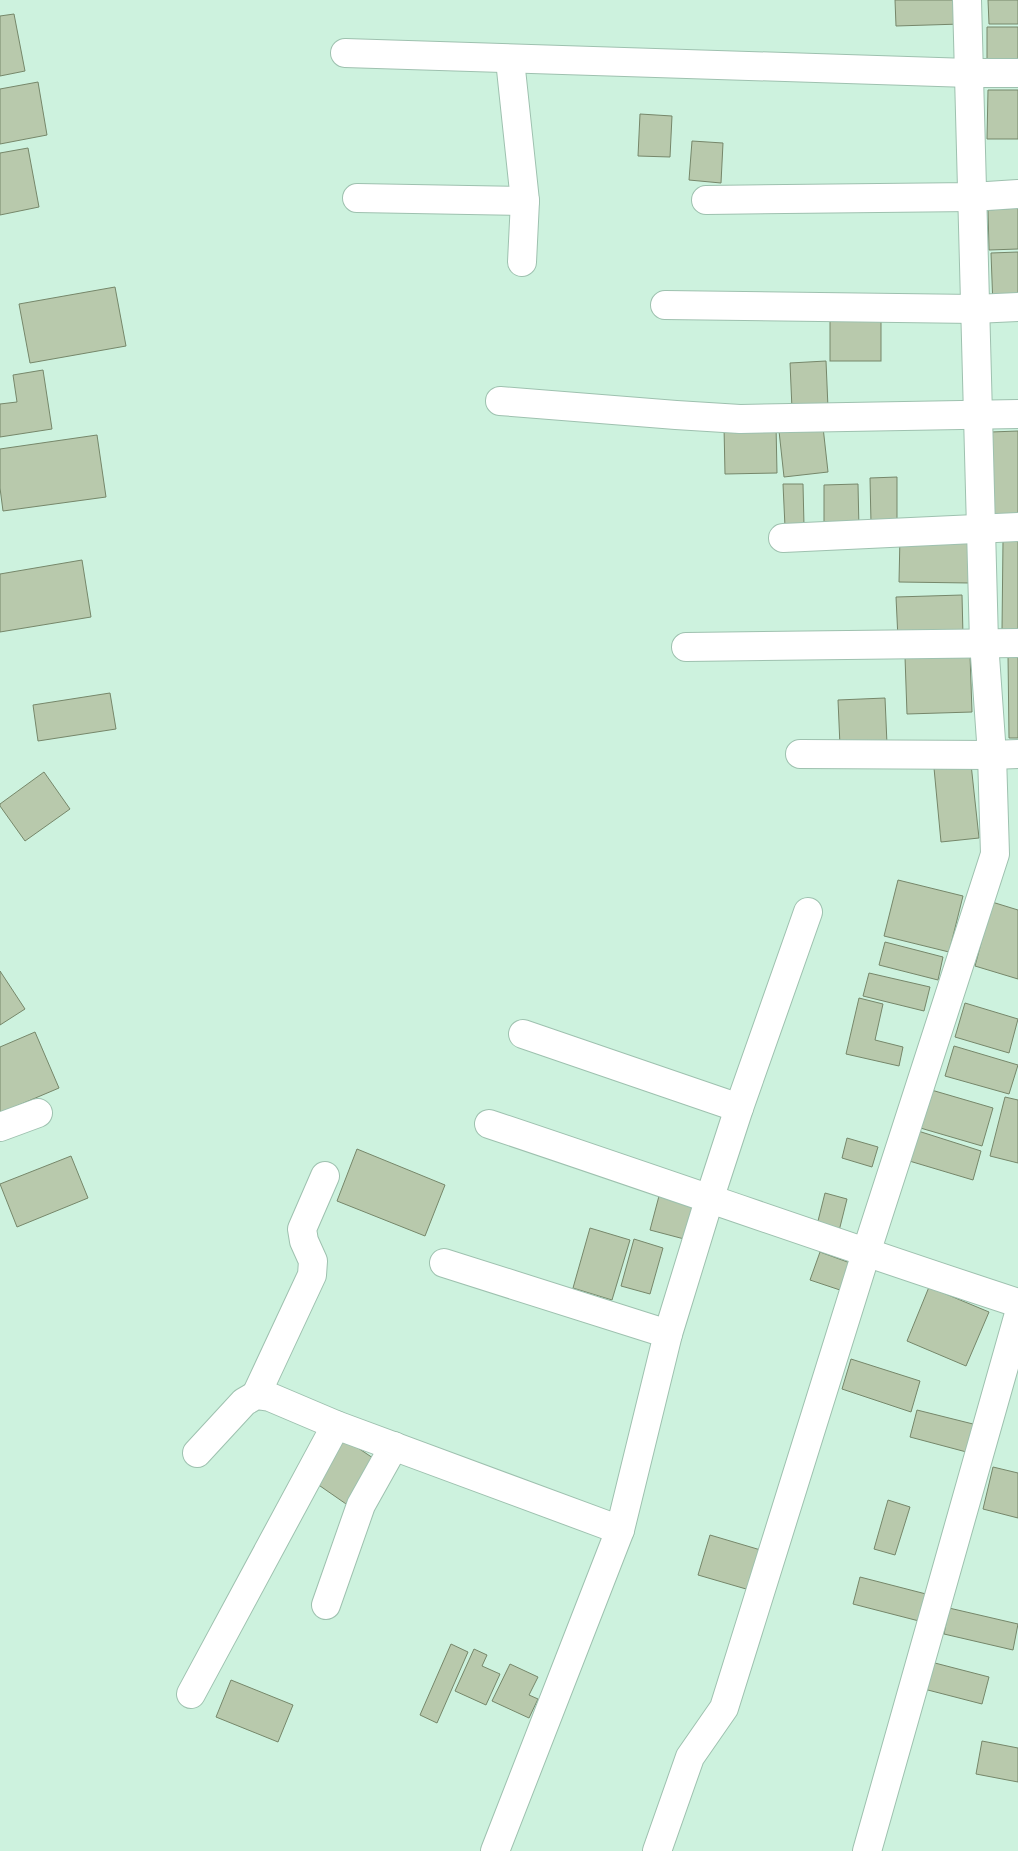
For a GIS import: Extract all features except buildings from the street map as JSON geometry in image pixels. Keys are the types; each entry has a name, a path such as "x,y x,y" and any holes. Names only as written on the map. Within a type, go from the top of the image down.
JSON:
{"street":[{"path":"657,1851 690,1757 724,1708 866,1253 995,854 1005,755 984,642 967,0"},
{"path":"345,53 510,60 1018,73"},
{"path":"510,60 525,201 522,262"},
{"path":"706,200 972,197 1018,194"},
{"path":"357,198 525,201"},
{"path":"665,305 975,309 1018,306"},
{"path":"500,401 676,415 740,418 1018,414"},
{"path":"783,538 1018,527"},
{"path":"686,647 1018,643"},
{"path":"800,754 1005,755"},
{"path":"496,1851 620,1530 668,1334 739,1108 808,912"},
{"path":"523,1034 739,1108"},
{"path":"0,1127 38,1113"},
{"path":"489,1124 710,1197 866,1253 1018,1303"},
{"path":"198,1453 244,1402 256,1395 312,1275 313,1261 304,1241 302,1229 325,1176"},
{"path":"444,1263 668,1334"},
{"path":"867,1851 1018,1317"},
{"path":"256,1395 270,1397 336,1425 620,1530"},
{"path":"191,1694 336,1425"},
{"path":"326,1605 362,1506 394,1446"}]}
